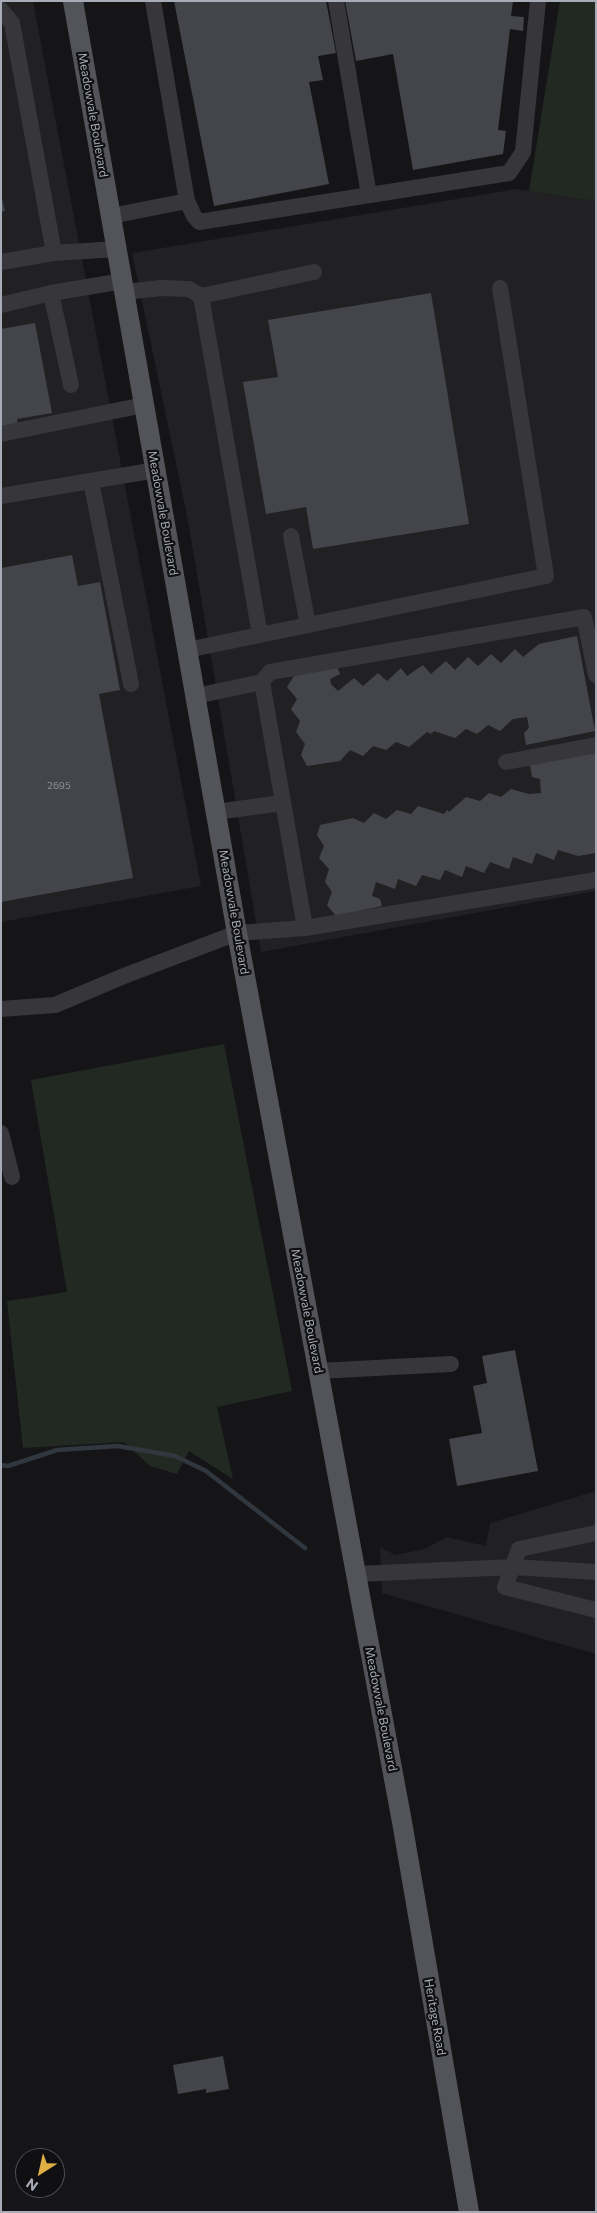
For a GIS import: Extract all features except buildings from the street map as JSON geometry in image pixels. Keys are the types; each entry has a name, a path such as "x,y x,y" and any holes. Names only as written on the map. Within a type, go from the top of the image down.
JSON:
{"main road":[{"name":"Meadowvale Boulevard","path":"73,1 237,933 402,1822"},
{"name":"Heritage Road","path":"402,1822 468,2212"}],"lane":[{"path":"153,1 187,201 199,222 509,173 524,152 538,1"},
{"path":"336,1 369,195"},
{"path":"1,10 12,23 54,253"},
{"path":"111,216 187,201"},
{"path":"1,262 54,253 117,250"},
{"path":"1,305 51,293 124,286 189,289 201,296 314,272"},
{"path":"187,650 546,576 500,288"},
{"path":"51,293 71,385"},
{"path":"201,296 260,635"},
{"path":"1,434 144,405"},
{"path":"1,496 156,470"},
{"path":"91,481 131,684"},
{"path":"291,536 308,625"},
{"path":"196,696 262,682 270,672 584,617 596,676"},
{"path":"262,682 305,928"},
{"path":"506,762 596,745"},
{"path":"216,812 282,803"},
{"path":"1,1009 56,1005 124,976 237,933 305,928 596,880"},
{"path":"1,1133 12,1177"},
{"path":"318,1371 451,1364"},
{"path":"596,1533 519,1549 505,1587 596,1610"},
{"path":"356,1574 512,1567 596,1572"}],"shaded area":[{"path":"1,1 33,1 201,886 1,922"},
{"path":"560,1 596,1 596,201 529,191"},
{"path":"516,189 596,201 596,891 261,952 188,521 132,253"},
{"path":"224,1044 292,1391 217,1407 233,1479 189,1451 177,1474 150,1466 124,1442 23,1448 7,1301 67,1292 31,1080"},
{"path":"596,1491 596,1654 382,1593 380,1547 395,1555 425,1549 446,1537 486,1546 490,1523"}],"waterway":[{"path":"1,1465 8,1466 57,1450 118,1446 175,1456 206,1471 305,1548"}]}
